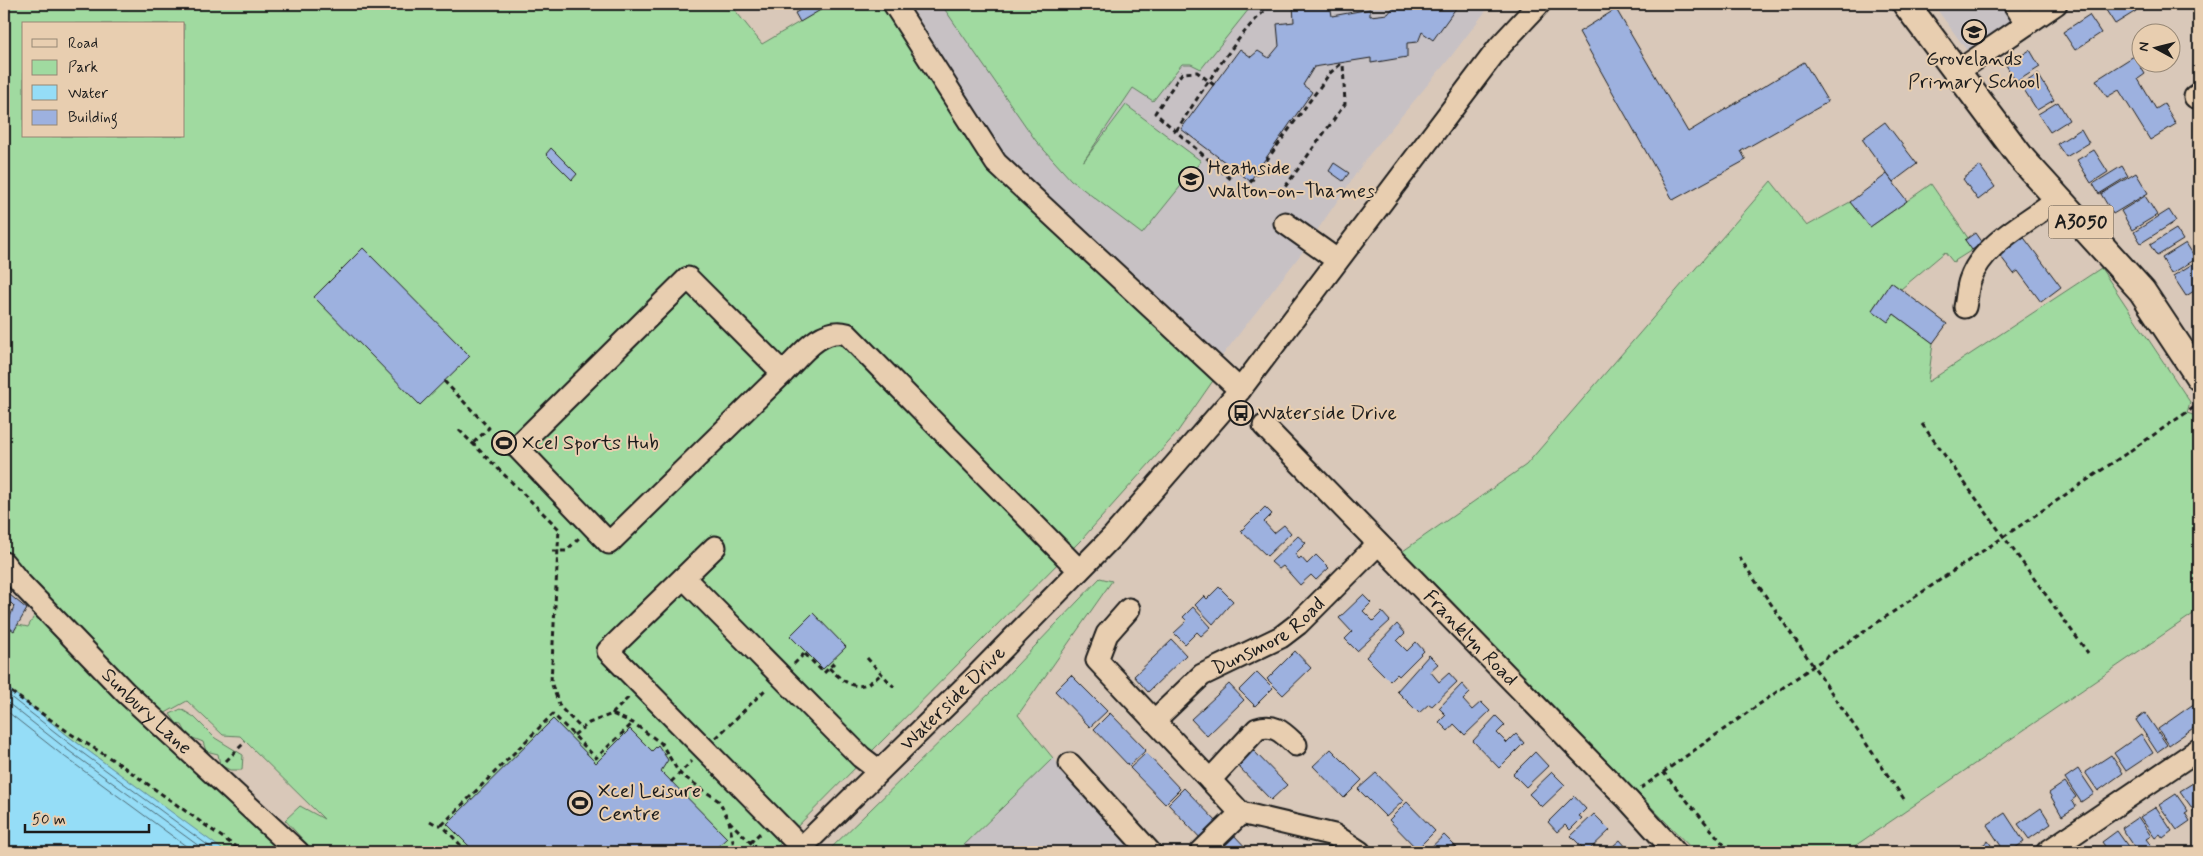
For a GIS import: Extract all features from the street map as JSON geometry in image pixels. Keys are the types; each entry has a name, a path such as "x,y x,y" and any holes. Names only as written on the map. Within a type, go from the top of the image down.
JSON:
{"main road":[{"name":"A3050","path":"1906,4 2023,160 2142,291 2199,377"}],"street":[{"name":"Waterside Drive","path":"799,850 878,770 974,678 1114,535 1240,390 1499,47 1539,4"},
{"path":"2014,4 2027,24"},
{"path":"1957,72 2056,4"},
{"path":"897,5 996,163 1240,390"},
{"path":"1965,307 1970,279 1982,258 2003,239 2058,198"},
{"path":"1285,223 1337,260"},
{"path":"784,372 688,278 517,447 609,543 784,372 827,334 839,332 847,334 1079,570"},
{"name":"Franklyn Road","path":"1264,426 1628,800 1675,852"},
{"name":"Dunsmore Road","path":"1154,721 1202,675 1281,637 1298,624 1378,544"},
{"path":"715,547 608,651 705,749 799,850"},
{"name":"Sunbury Lane","path":"4,563 12,588 298,852"},
{"path":"684,578 861,757 878,770"},
{"path":"1129,609 1107,634 1097,660 1241,813 1334,835 1360,852"},
{"path":"1210,780 1257,729 1266,726 1276,727 1296,745"},
{"path":"2047,852 2199,749"},
{"path":"1070,764 1150,852"},
{"path":"1201,852 1241,813"}],"path":[{"path":"1176,131 1209,81 1265,9 1274,4"},
{"path":"1288,4 1293,4"},
{"path":"1245,190 1330,74 1342,63 1345,104 1280,194"},
{"path":"1214,85 1197,72 1182,73 1155,113 1233,181"},
{"path":"444,381 489,428 473,444"},
{"path":"1628,800 1645,784 1812,667 1952,574 2003,536 2199,404"},
{"path":"1922,424 2088,653"},
{"path":"459,430 560,529 551,682 560,707 581,728"},
{"path":"552,551 566,552 592,524"},
{"path":"1739,557 1812,667 1904,799"},
{"path":"671,782 806,653 824,673 836,661"},
{"path":"867,658 894,687"},
{"path":"829,668 853,686 866,685 881,674"},
{"path":"574,735 581,728 612,714 642,685"},
{"path":"4,686 71,734 118,763 243,852"},
{"path":"442,825 553,714 596,758 634,723"},
{"path":"612,714 634,723 661,742 679,774 719,801 729,821 735,852"},
{"path":"222,764 245,742"},
{"path":"1663,772 1730,852"},
{"path":"430,821 437,825 442,825 467,852"},
{"path":"729,821 760,852"}],"shaded area":[{"name":"Heathside Walton-on-Thames","path":"885,4 1491,4 1449,59 1368,156 1301,254 1222,356 999,149 913,10 896,21"},
{"name":"Grovelands Primary School","path":"1933,4 2033,4 1968,52"},
{"path":"1053,758 1133,852 957,852"}],"green space":[{"name":"Xcel Sports Hub","path":"4,4 730,4 762,44 830,4 885,4 986,165 1217,375 1176,434 1083,538 772,852 314,852 285,820 300,806 324,819 240,736 223,735 187,701 160,716 18,569 4,552"},
{"path":"941,4 1253,4 1201,69 1191,64 1182,64 1153,101 1133,88 1083,162 1126,105 1201,161 1142,234 1071,180 1036,141"},
{"path":"1771,181 1807,226 1850,202 1870,227 1931,184 1968,238 1972,250 1953,262 1945,252 1901,289 1891,283 1872,310 1888,321 1894,314 1933,343 1928,382 2101,268 2190,402 2187,413 2199,417 2199,610 1846,852 1695,852 1403,551 1526,465"},
{"path":"1100,578 1112,581 1018,715 1053,758 957,852 827,852 994,689"},
{"path":"37,611 288,852 225,852 72,739 4,685 4,622 28,627"},
{"path":"181,709 194,717 215,738 243,755 242,770 230,770 220,765 218,754 206,751 203,742 188,736 182,725 177,724 170,714"}],"water":[{"path":"4,685 72,739 226,852 4,852"}],"building":[{"path":"811,4 829,5 800,22 795,13"},
{"path":"1293,4 1330,4 1332,16 1370,9 1370,16 1388,14 1396,4 1459,4 1433,40 1422,32 1418,42 1407,43 1407,57 1371,63 1371,58 1314,67 1303,85 1312,92 1250,181 1181,129 1240,49 1251,57 1258,51 1269,58 1279,46 1277,24 1294,22"},
{"path":"2102,4 2132,4 2136,11 2115,24"},
{"path":"1616,9 1688,132 1804,62 1828,102 1741,151 1746,160 1673,200 1579,32"},
{"path":"2089,15 2101,33 2075,50 2063,32"},
{"path":"2030,50 2040,67 2016,82 2006,65"},
{"path":"2130,59 2130,72 2144,72 2145,74 2138,79 2156,109 2164,104 2176,124 2150,140 2119,90 2107,97 2096,80"},
{"path":"2038,74 2054,100 2037,110 2021,85"},
{"path":"2058,102 2069,120 2050,132 2038,114"},
{"path":"1885,122 1917,164 1893,182 1862,139"},
{"path":"2081,129 2089,143 2066,157 2057,144"},
{"path":"551,148 577,174 572,180 546,154"},
{"path":"2094,150 2108,172 2091,183 2077,160"},
{"path":"1334,163 1349,173 1343,181 1329,171"},
{"path":"1980,166 1995,187 1978,200 1963,179"},
{"path":"2122,166 2128,176 2099,194 2093,184"},
{"path":"2136,173 2148,193 2113,214 2101,194"},
{"path":"1887,174 1907,201 1870,227 1850,202"},
{"path":"2145,196 2157,215 2132,230 2121,211"},
{"path":"2169,210 2176,221 2141,243 2134,232"},
{"path":"2176,229 2183,240 2157,256 2150,245"},
{"path":"1975,233 1982,243 1972,250 1965,240"},
{"path":"2022,235 2061,287 2041,302 2018,271 2014,274 1998,253"},
{"path":"2186,243 2196,259 2171,274 2162,258"},
{"path":"363,248 470,356 420,405 314,297"},
{"path":"2199,260 2199,288 2186,296 2173,276"},
{"path":"1891,282 1947,324 1933,343 1894,314 1888,322 1872,310"},
{"path":"1265,507 1272,514 1264,522 1274,533 1284,525 1291,533 1267,556 1241,531"},
{"path":"1298,536 1306,543 1295,554 1299,559 1301,557 1307,564 1316,555 1329,568 1316,580 1311,575 1300,585 1283,566 1279,569 1271,562"},
{"path":"1219,587 1233,601 1213,624 1195,605 1204,596 1207,599"},
{"path":"10,595 27,609 14,631 7,626 14,606 11,603 4,606 4,598"},
{"path":"1363,595 1371,603 1363,611 1373,621 1382,612 1390,621 1357,651 1345,639 1352,632 1339,618"},
{"path":"1193,607 1211,627 1201,636 1197,632 1185,644 1174,633 1187,621 1183,617"},
{"path":"813,613 846,647 823,669 790,636"},
{"path":"1397,624 1405,633 1397,641 1407,651 1416,642 1424,651 1399,676 1397,674 1390,681 1366,657"},
{"path":"1172,640 1186,655 1148,692 1134,676"},
{"path":"1295,651 1311,668 1283,695 1267,679"},
{"path":"1429,655 1438,664 1430,671 1439,682 1449,673 1457,682 1432,706 1429,704 1419,713 1397,691"},
{"path":"1257,672 1273,688 1255,706 1239,690"},
{"path":"1071,675 1107,711 1090,727 1055,691"},
{"path":"1229,684 1244,700 1207,736 1191,719"},
{"path":"1462,684 1470,693 1463,700 1472,710 1481,702 1490,711 1465,735 1454,724 1448,731 1439,722 1446,715 1439,708"},
{"path":"2195,703 2199,710 2199,724 2169,745 2158,729"},
{"path":"1110,713 1146,750 1129,766 1094,729"},
{"path":"2145,713 2167,745 2157,752 2136,720"},
{"path":"1496,716 1505,725 1497,733 1507,743 1516,734 1524,743 1499,768 1473,741"},
{"name":"Xcel Leisure Centre","path":"553,719 596,763 630,729 652,751 658,745 668,760 661,771 727,838 712,852 475,852 447,824"},
{"path":"2141,734 2153,753 2126,771 2114,753"},
{"path":"1251,748 1287,785 1271,800 1235,763"},
{"path":"1331,749 1362,780 1344,798 1313,766"},
{"path":"1535,752 1548,766 1526,787 1513,774"},
{"path":"1146,753 1180,789 1165,804 1130,768"},
{"path":"2111,755 2123,773 2098,791 2085,772"},
{"path":"2078,769 2094,793 2081,802 2065,778"},
{"path":"1552,772 1565,785 1542,807 1529,794"},
{"path":"1376,773 1403,801 1386,817 1358,789"},
{"path":"2065,782 2076,797 2072,800 2076,807 2062,816 2049,793"},
{"path":"2193,783 2199,792 2199,814 2197,815 2180,791"},
{"path":"1184,788 1221,826 1204,842 1168,804"},
{"path":"2176,794 2188,811 2185,813 2190,821 2177,830 2159,805"},
{"path":"1574,796 1586,809 1579,816 1582,818 1570,830 1565,825 1557,832 1548,822"},
{"path":"1407,802 1435,831 1417,849 1389,820"},
{"path":"2156,807 2172,831 2163,838 2160,834 2155,838 2140,817"},
{"path":"2041,808 2051,824 2029,839 2018,824"},
{"path":"2005,813 2024,842 2009,852 2005,852 1987,825"},
{"path":"1594,814 1610,830 1587,852 1571,836"},
{"path":"2138,817 2151,836 2146,839 2153,848 2146,852 2138,852 2122,828"},
{"path":"2117,831 2132,852 2109,852 2102,842"},
{"path":"1232,833 1250,852 1217,852 1215,850"},
{"path":"1444,835 1461,852 1427,851"},
{"path":"1620,840 1627,848 1622,852 1606,852"},
{"path":"1988,841 1996,852 1973,852"}],"place":[{"name":"Grovelands Primary School","path":"1974,32"},
{"name":"Heathside Walton-on-Thames","path":"1191,179"},
{"name":"Waterside Drive","path":"1241,413"},
{"name":"Xcel Sports Hub","path":"504,443"},
{"name":"Xcel Leisure Centre","path":"580,803"}]}
